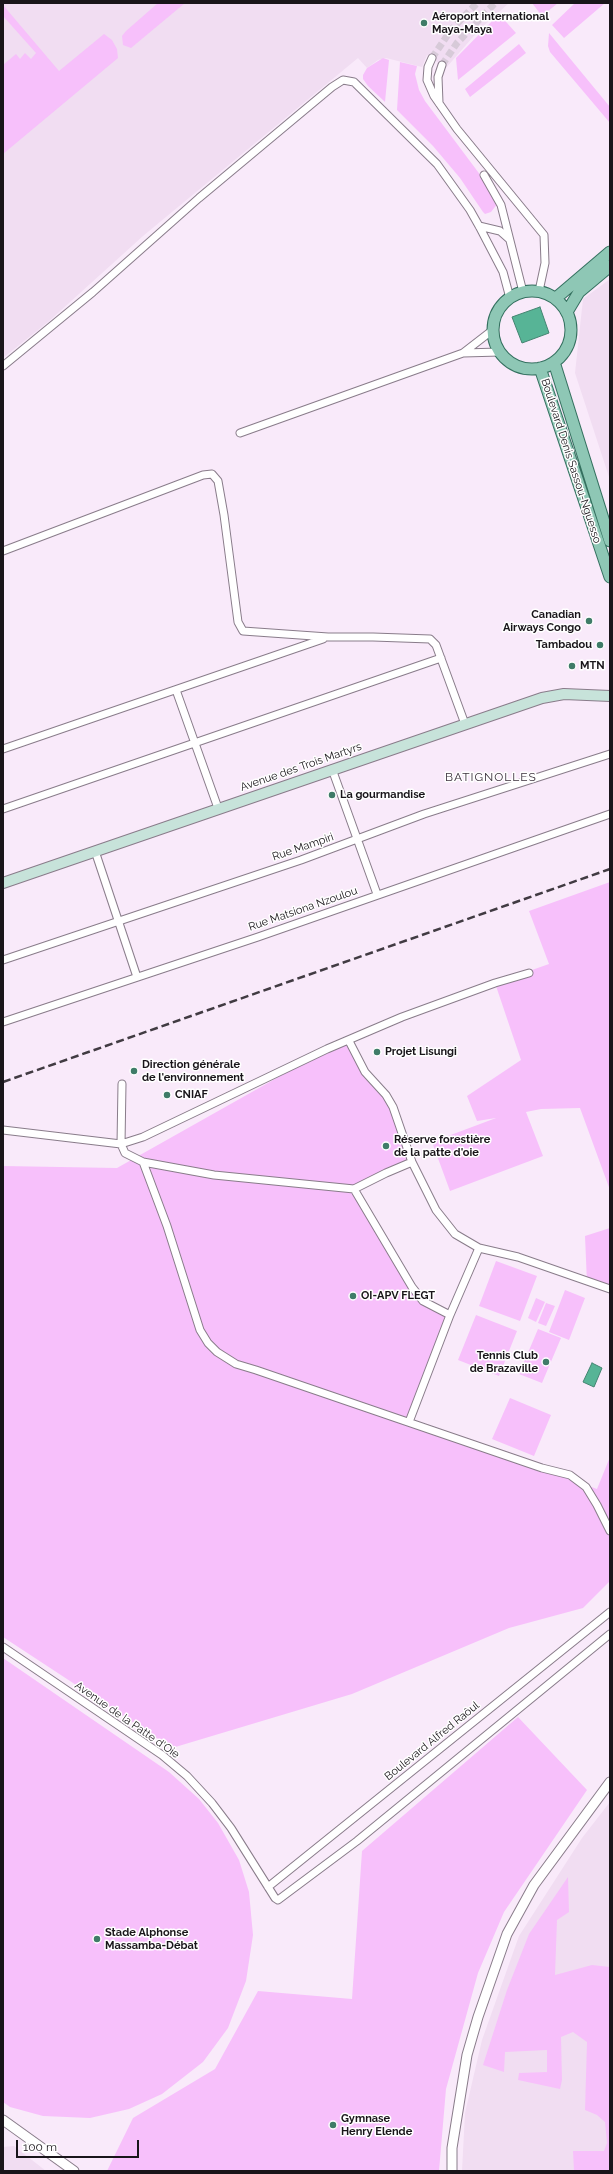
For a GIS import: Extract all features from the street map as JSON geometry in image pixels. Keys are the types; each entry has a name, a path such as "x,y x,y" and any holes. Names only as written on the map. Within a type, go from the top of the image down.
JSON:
{"main road":[{"path":"556,298 610,252"},
{"path":"567,312 579,292 610,266"},
{"path":"539,291 556,298 567,312 572,327 570,342 563,354 554,362 540,368 525,368 511,362 500,352 494,338 494,323 499,309 510,298 524,292 539,291"},
{"name":"Boulevard Denis Sassou-Nguesso","path":"554,362 610,541"},
{"name":"Boulevard Denis Sassou-Nguesso","path":"540,368 610,577"},
{"name":"Avenue des Trois Martyrs","path":"3,883 332,769 554,695 610,696"}],"street":[{"path":"432,58 428,67 428,83 439,104 544,235 545,263 539,291"},
{"path":"439,104 438,77 442,65"},
{"path":"3,366 93,292 199,198 332,87 343,80 354,82 437,164 470,210 479,226 503,272 510,298"},
{"path":"484,175 501,205 524,292"},
{"path":"479,226 500,231 510,239"},
{"path":"240,433 463,353 494,329"},
{"path":"463,353 500,352"},
{"path":"3,551 203,475 212,474 218,481 239,627 243,631 248,633 328,637 373,636 430,639 436,645 465,724"},
{"path":"3,749 328,637"},
{"path":"3,809 441,658"},
{"path":"176,690 218,808"},
{"name":"Rue Mampiri","path":"3,960 356,839 424,814 610,754"},
{"path":"332,769 376,894"},
{"name":"Rue Matsiona Nzoulou","path":"3,1022 610,814"},
{"path":"95,851 137,977"},
{"path":"3,1130 121,1144 144,1137 327,1049 387,1027 495,983 529,973"},
{"path":"349,1041 365,1072 386,1095 393,1107 412,1162 436,1210 445,1223 464,1241 479,1248 518,1257 610,1289"},
{"path":"122,1084 121,1144 125,1153 143,1162 214,1175 354,1189 412,1162"},
{"path":"143,1162 167,1226 200,1330 208,1343 217,1352 236,1364 542,1468 570,1475 586,1487 610,1531"},
{"path":"354,1189 412,1287 423,1301 450,1315"},
{"path":"409,1422 450,1315 479,1248"},
{"name":"Boulevard Alfred Raôul","path":"268,1887 610,1612"},
{"name":"Avenue de la Patte d'Oie","path":"3,1647 162,1755 187,1776 212,1803 231,1828 274,1898 280,1898 358,1841 610,1634"},
{"path":"452,2171 452,2148 467,2055 478,2017 507,1934 534,1885 610,1782"},
{"path":"3,2120 74,2171"}],"shaded area":[{"name":"Aéroport international Maya-Maya","path":"3,3 509,3 479,30 446,68 427,55 422,67 386,58 378,60 367,68 358,58 143,236 48,322 3,358"},
{"path":"158,3 185,3 131,48 123,45 122,36 126,31"},
{"path":"532,3 558,3 542,16"},
{"path":"575,3 605,3 564,38 552,25"},
{"path":"3,5 59,71 104,34 112,40 117,49 118,58 3,154 3,65 16,54 20,59 25,53 31,59 36,53 3,16"},
{"path":"499,14 516,33 458,80 456,58"},
{"path":"549,33 610,107 610,123 550,52 548,46"},
{"path":"519,44 526,53 470,97 465,89"},
{"path":"383,58 389,60 385,102 368,86 363,79 363,75 367,68"},
{"path":"400,62 417,66 415,74 419,90 425,101 493,192 498,203 491,212 485,214 483,212 460,178 433,146 397,110"},
{"path":"610,279 610,480 575,373 583,299"},
{"path":"540,307 549,333 522,343 512,317"},
{"path":"610,882 610,1190 580,1108 541,1109 526,1112 543,1156 450,1191 432,1142 496,1118 477,1121 467,1096 521,1060 495,983 549,964 529,911"},
{"path":"349,1041 360,1061 385,1094 412,1162 355,1189 423,1301 450,1315 410,1421 597,1489 610,1457 610,1581 583,1608 509,1628 352,1694 172,1748 3,1637 3,1166 117,1168 330,1048"},
{"path":"610,1228 610,1291 587,1283 585,1236"},
{"path":"496,1261 537,1276 520,1321 479,1306"},
{"path":"565,1290 585,1298 569,1340 549,1332"},
{"path":"536,1298 545,1302 536,1322 528,1318"},
{"path":"546,1303 555,1306 546,1326 538,1323"},
{"path":"476,1315 517,1331 499,1376 458,1360"},
{"path":"538,1329 561,1338 542,1383 519,1374"},
{"path":"592,1363 602,1368 594,1387 583,1382"},
{"path":"510,1398 551,1415 534,1456 492,1439"},
{"path":"3,1658 169,1772 199,1799 218,1823 239,1860 249,1892 253,1935 246,1981 228,2028 203,2062 162,2094 129,2109 90,2118 43,2116 10,2107 3,2102"},
{"path":"518,1717 587,1790 504,1912 478,1973 446,2089 439,2171 107,2171 133,2118 215,2069 258,1991 352,1999 362,1851"},
{"path":"610,1802 610,2171 462,2171 465,2113 482,2040 519,1936 582,1838"},
{"path":"568,1877 569,1912 557,1920 555,1975 592,1965 610,1967 610,2171 574,2171 573,2151 604,2151 607,2143 605,2122 597,2115 585,2110 587,2042 573,2032 561,2037 562,2080 560,2089 518,2080 519,2073 547,2072 547,2050 505,2052 504,2072 483,2065 507,1990 529,1934"},
{"path":"14,2146 46,2171 3,2171 3,2147"}],"tunnel":[{"path":"432,58 451,30 477,3"},
{"path":"442,65 457,43 495,3"}],"railway":[{"path":"3,1082 610,869"}],"place":[{"name":"Aéroport international Maya-Maya","path":"424,23"},
{"name":"Canadian Airways Congo","path":"589,621"},
{"name":"Tambadou","path":"600,645"},
{"name":"MTN","path":"572,666"},
{"name":"La gourmandise","path":"332,795"},
{"name":"Projet Lisungi","path":"377,1052"},
{"name":"Direction générale de l'environnement","path":"134,1071"},
{"name":"CNIAF","path":"167,1095"},
{"name":"Réserve forestière de la patte d'oie","path":"386,1146"},
{"name":"OI-APV FLEGT","path":"353,1296"},
{"name":"Tennis Club de Brazaville","path":"546,1362"},
{"name":"Stade Alphonse Massamba-Débat","path":"97,1939"},
{"name":"Gymnase Henry Elende","path":"333,2125"}],"district":[{"name":"BATIGNOLLES","path":"491,777"}]}
